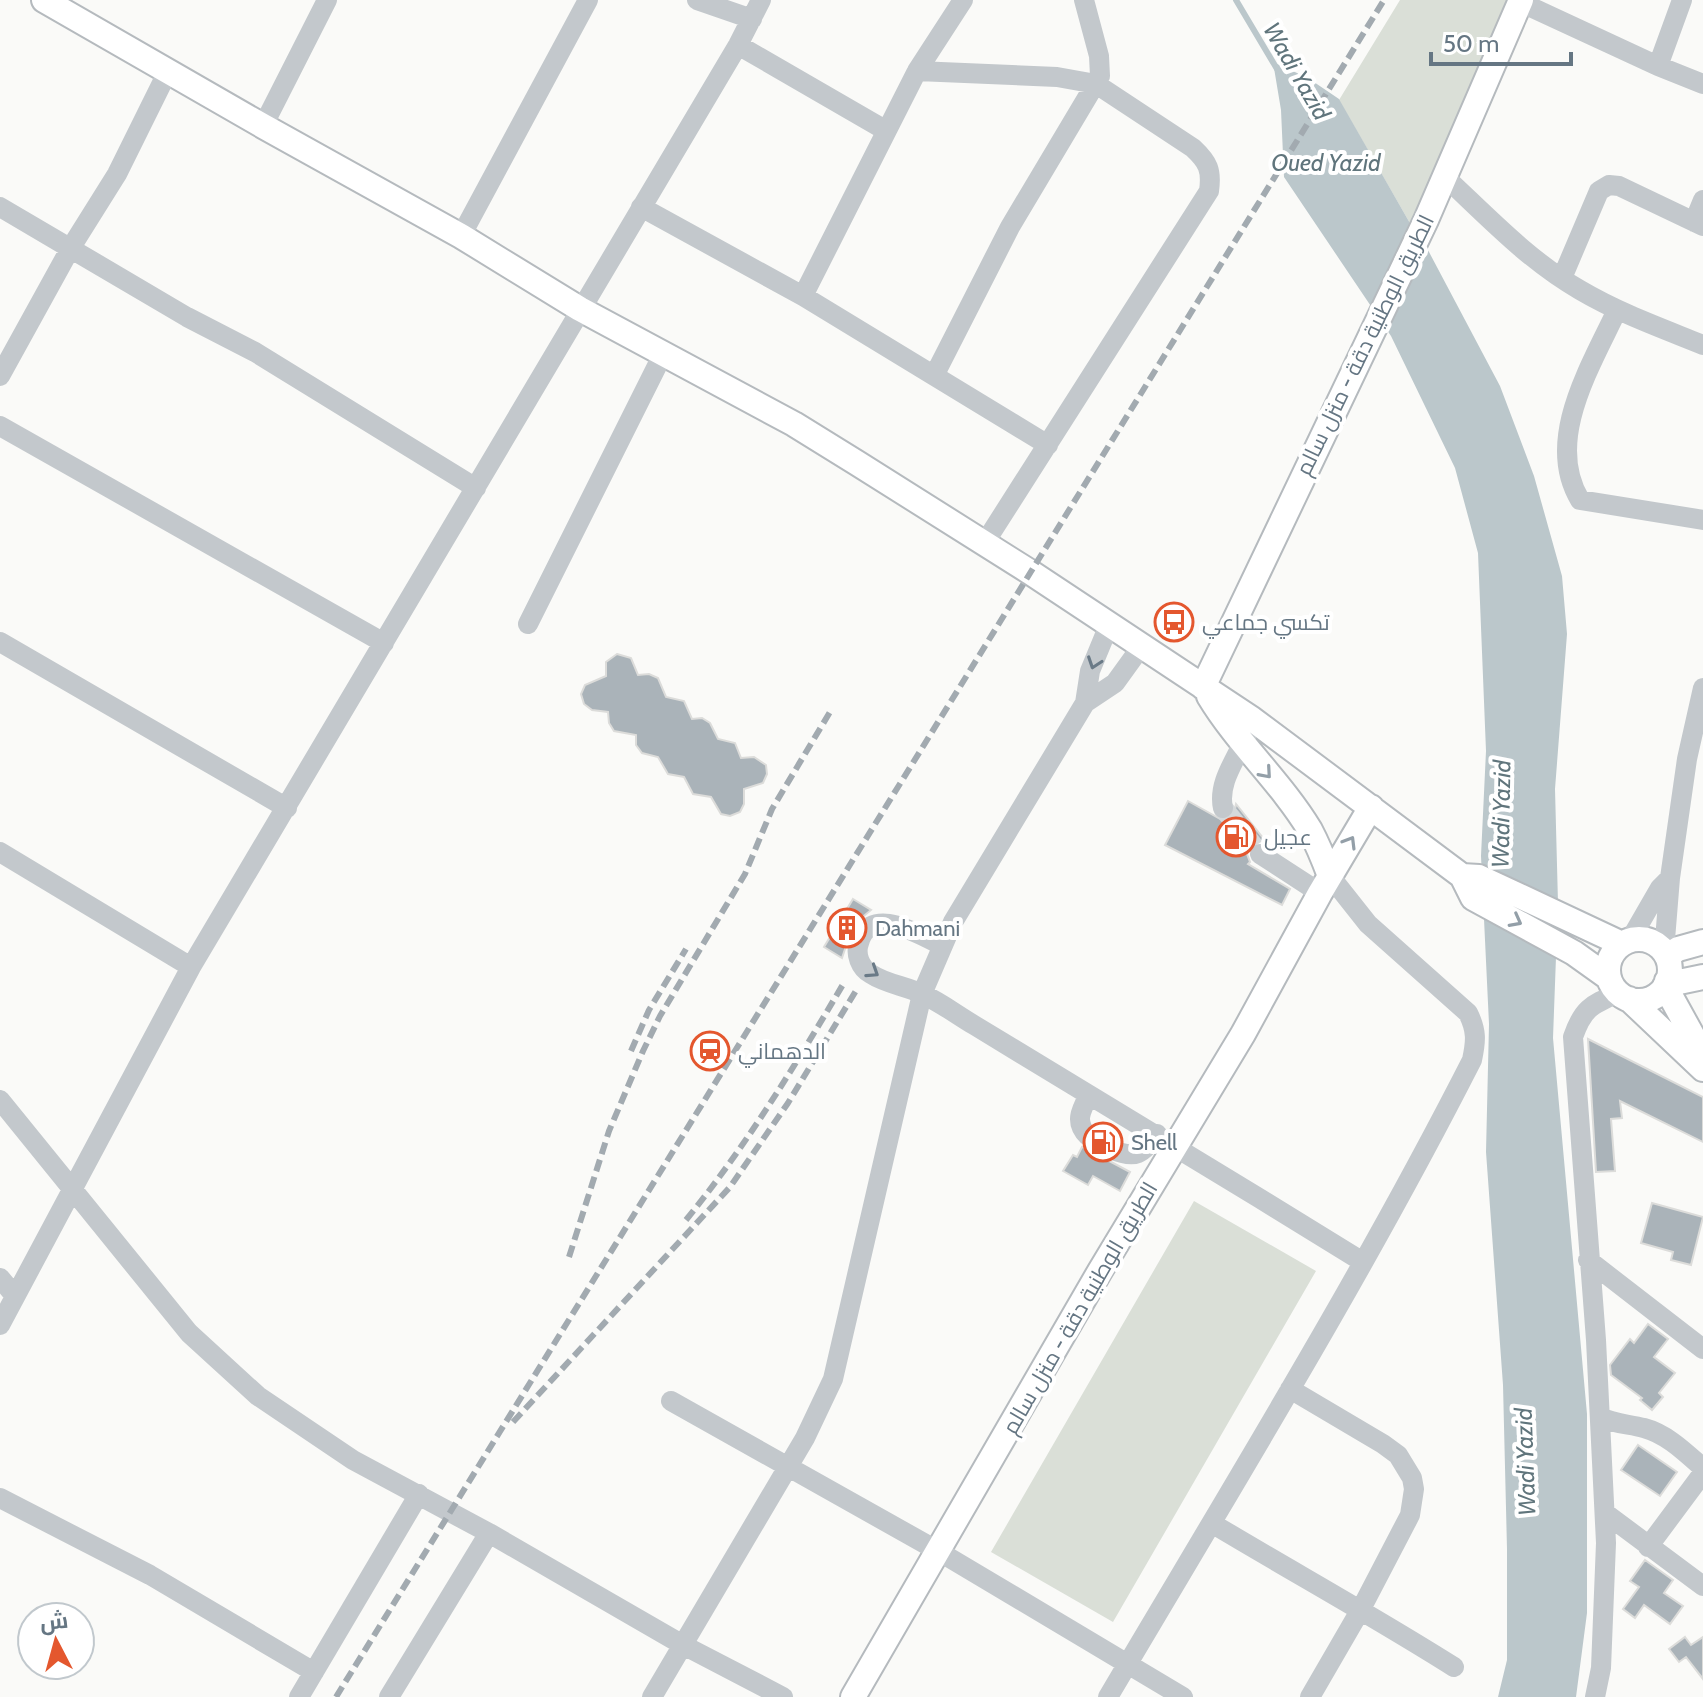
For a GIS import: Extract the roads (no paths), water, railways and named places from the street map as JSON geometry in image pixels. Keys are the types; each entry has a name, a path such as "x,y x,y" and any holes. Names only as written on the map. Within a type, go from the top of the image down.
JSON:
{"main road":[{"path":"44,0 461,236 580,309 794,424 984,544 1252,719 1471,884 1619,990 1703,1069"},
{"name":"الطريق الوطنية دقة - منزل سالم","path":"1203,687 1426,220 1520,1"},
{"path":"1203,687 1243,745 1281,789 1308,827 1325,884"},
{"name":"الطريق الوطنية دقة - منزل سالم","path":"853,1697 938,1551 1166,1140 1243,1034 1371,807"},
{"path":"1471,884 1626,942 1645,939 1665,954 1670,973 1666,984 1649,999 1619,990"},
{"path":"1619,990 1610,959 1626,942"},
{"path":"1665,954 1703,942"},
{"path":"1666,984 1703,977"},
{"path":"1666,984 1703,1055"}],"street":[{"path":"263,126 327,0"},
{"path":"461,236 588,0"},
{"path":"697,0 752,19"},
{"path":"0,1325 191,967 738,45 761,0"},
{"path":"803,296 885,130 917,71 963,0"},
{"path":"935,374 1010,227 1096,84 1101,67 1084,0"},
{"path":"1658,66 1682,0"},
{"path":"1520,1 1703,84"},
{"path":"738,45 885,130"},
{"path":"0,376 70,249 117,174 168,71"},
{"path":"917,71 1057,77 1096,84 1193,148 1207,160 1211,174 1209,191 984,544"},
{"path":"1444,176 1539,262 1562,278 1617,310 1703,345"},
{"path":"1562,278 1599,191 1609,185 1619,186 1698,224 1703,200"},
{"path":"0,207 187,317 255,352 476,488"},
{"path":"641,207 803,296 1048,445"},
{"path":"1617,310 1571,417 1567,456 1570,484 1580,500 1703,520"},
{"path":"528,624 664,352"},
{"path":"0,426 384,643"},
{"path":"652,1697 805,1438 833,1379 922,994 942,945 1085,703 1090,671 1109,625"},
{"path":"0,642 287,808"},
{"path":"1085,703 1115,683 1141,647"},
{"path":"1665,954 1670,878 1695,762 1703,688"},
{"path":"1223,808 1224,782 1252,719"},
{"path":"0,852 191,967"},
{"path":"1108,1697 1213,1524 1363,1262 1472,1060 1477,1039 1468,1013 1325,884 1260,854"},
{"path":"1626,942 1660,888 1670,878"},
{"path":"942,945 890,923 879,923 869,927 862,935 858,956 862,967 870,974 922,994 1363,1262"},
{"path":"1595,1697 1602,1654 1605,1513 1573,1037 1582,1014 1619,990"},
{"path":"1088,1136 1080,1128 1079,1118 1089,1095"},
{"path":"0,1100 189,1333 258,1396 353,1460 489,1533 683,1645 783,1697"},
{"path":"1111,1149 1123,1154 1137,1154 1166,1140"},
{"path":"1588,1260 1703,1349"},
{"path":"0,1278 15,1296"},
{"path":"1290,1389 1398,1455 1412,1478 1414,1502 1361,1609 1310,1697"},
{"path":"671,1401 938,1551 1183,1697"},
{"path":"1600,1417 1614,1423 1648,1428 1678,1446 1703,1470 1648,1547"},
{"path":"299,1697 419,1494"},
{"path":"0,1498 150,1575 314,1672"},
{"path":"1605,1513 1703,1586"},
{"path":"1213,1524 1361,1609 1454,1667"},
{"path":"389,1697 489,1533"}],"water":[{"name":"Oued Yazid","path":"1273,62 1308,78 1339,99 1429,252 1500,386 1534,476 1562,576 1567,634 1555,789 1558,903 1553,1038 1587,1414 1587,1613 1576,1697 1498,1697 1507,1660 1507,1549 1503,1385 1486,1152 1489,1024 1481,856 1486,751 1478,553 1455,468 1391,336 1284,177 1281,110"}],"waterway":[{"name":"Wadi Yazid","path":"1236,0 1277,69"}],"tunnel":[{"path":"1223,808 1260,854"}],"railway":[{"path":"336,1697 1384,0"},
{"path":"569,1257 609,1131 643,1051 660,1016 745,874 772,809 830,712"},
{"path":"631,1051 649,1010 686,949"},
{"path":"686,1220 750,1133 845,981"},
{"path":"513,1422 730,1187 788,1103 857,989"}],"place":[{"name":"تكسي جماعي","path":"1174,622"},
{"name":"عجيل","path":"1236,837"},
{"name":"Dahmani","path":"847,928"},
{"name":"الدهماني","path":"710,1051"},
{"name":"Shell","path":"1103,1142"}]}
